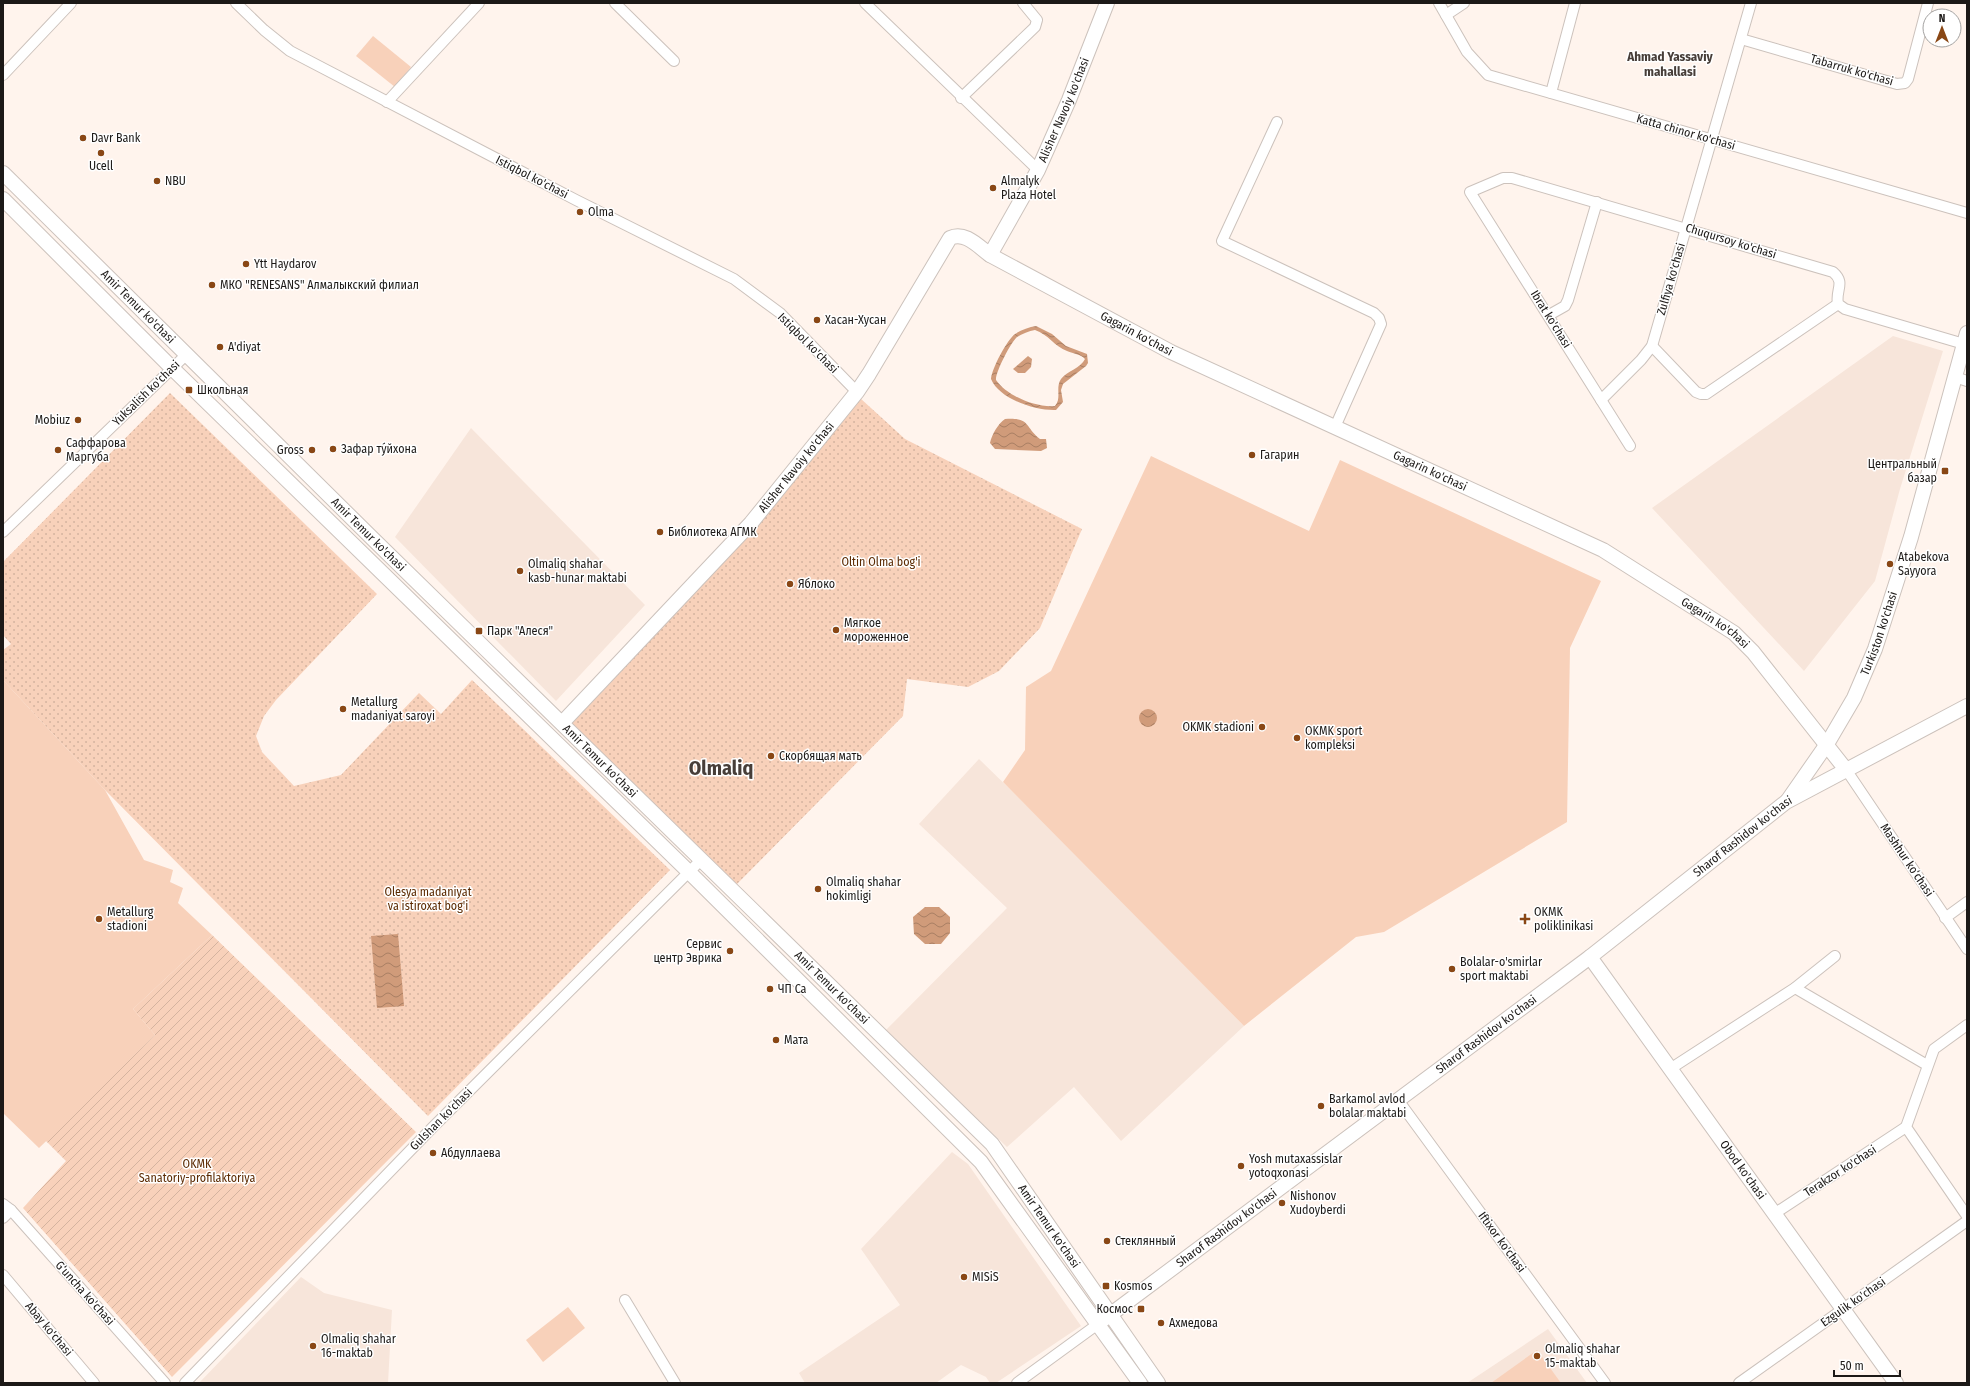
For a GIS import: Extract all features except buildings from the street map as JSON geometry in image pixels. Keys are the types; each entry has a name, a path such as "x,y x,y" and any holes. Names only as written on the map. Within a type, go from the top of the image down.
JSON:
{"main road":[{"name":"Alisher Navoiy ko'chasi","path":"990,255 1038,170 1070,100 1107,3"},
{"name":"Amir Temur ko'chasi","path":"3,173 373,539 992,1144 1158,1383"},
{"name":"Amir Temur ko'chasi","path":"3,199 172,368 689,872 981,1162 1140,1383"},
{"name":"Gagarin ko'chasi","path":"950,238 956,235 963,236 990,255 1171,352 1603,550 1734,633 1753,652 1847,771"},
{"name":"Alisher Navoiy ko'chasi","path":"562,724 751,523 857,392 950,238"},
{"name":"Turkiston ko'chasi","path":"1786,802 1827,744 1854,698 1875,649 1961,379 1965,339"},
{"path":"363,555 373,539"},
{"path":"482,671 496,658"},
{"name":"Sharof Rashidov ko'chasi","path":"1098,1324 1590,957 1786,802 1967,706"},
{"name":"Obod ko'chasi","path":"1590,957 1896,1383"}],"street":[{"path":"3,75 71,3"},
{"name":"Istiqbol ko'chasi","path":"236,3 264,30 290,51 734,279 780,313 857,392"},
{"path":"387,102 479,3"},
{"path":"615,3 674,61"},
{"path":"865,3 1038,170"},
{"path":"962,98 1035,26 1037,20 1022,3"},
{"name":"Katta chinor ko'chasi","path":"1439,3 1467,52 1488,75 1967,213"},
{"path":"1446,15 1464,3"},
{"path":"1551,93 1575,3"},
{"name":"Zulfiya ko'chasi","path":"1601,400 1652,346 1751,3"},
{"name":"Tabarruk ko'chasi","path":"1741,39 1897,84 1905,83 1908,79 1928,3"},
{"path":"1277,122 1222,241 1374,313 1379,318 1381,324 1335,427"},
{"name":"Chuqursoy ko'chasi","path":"1470,192 1503,178 1512,178 1833,272 1839,277 1840,283 1837,298 1838,304"},
{"name":"Ibrat ko'chasi","path":"1470,192 1630,446"},
{"path":"1549,316 1565,306 1568,300 1597,202"},
{"path":"1652,346 1696,392 1706,394 1838,304 1845,309 1965,339"},
{"name":"Yuksalish ko'chasi","path":"3,532 187,354"},
{"name":"Mashhur ko‘chasi","path":"1847,771 1967,949"},
{"name":"Gulshan ko'chasi","path":"185,1383 432,1128 701,860"},
{"path":"1945,918 1967,902"},
{"path":"1670,1069 1795,988 1836,956"},
{"path":"1795,988 1927,1065"},
{"path":"1967,1025 1934,1049 1906,1127 1967,1216"},
{"name":"Iftixor ko'chasi","path":"1398,1100 1605,1383"},
{"name":"Terakzor ko'chasi","path":"1774,1214 1906,1127"},
{"path":"3,1218 7,1207"},
{"name":"G‘uncha ko'chasi","path":"7,1207 165,1383"},
{"name":"Ezgulik ko'chasi","path":"1739,1383 1750,1380 1843,1309 1967,1221"},
{"name":"Abay ko'chasi","path":"3,1275 94,1383"},
{"path":"625,1300 675,1383"},
{"name":"Sharof Rashidov ko'chasi","path":"1018,1383 1098,1324"}],"shaded area":[{"path":"1893,336 1943,351 1900,489 1875,581 1804,671 1652,508"},
{"name":"Olmaliq shahar kasb-hunar maktabi","path":"471,428 645,605 556,701 395,537"},
{"path":"979,759 1068,846 1244,1026 1121,1141 1074,1087 1007,1147 885,1031 1007,908 919,824"},
{"name":"MISiS","path":"952,1152 968,1164 1081,1326 996,1383 990,1383 986,1377 961,1365 936,1383 805,1383 799,1373 900,1305 861,1249"},
{"name":"Olmaliq shahar 16-maktab","path":"301,1277 324,1293 392,1310 388,1383 199,1383"},
{"name":"Olmaliq shahar 15-maktab","path":"1548,1329 1587,1383 1467,1383"}],"green space":[{"path":"373,36 411,67 395,87 356,56"},
{"name":"Olesya madaniyat va istiroxat bog'i","path":"170,393 377,594 276,700 264,716 256,736 262,752 294,786 341,775 419,693 441,714 472,680 670,870 428,1116 105,790 3,680 3,650 11,644 3,635 3,562"},
{"name":"Oltin Olma bog'i","path":"860,398 905,439 1082,529 1040,628 999,671 968,687 907,679 903,716 735,886 569,724"},
{"name":"OKMK sport kompleksi","path":"1151,456 1309,531 1340,460 1601,581 1570,648 1567,822 1384,932 1356,937 1244,1026 1003,782 1025,750 1026,687 1051,671"},
{"name":"Metallurg stadioni","path":"3,680 105,790 144,860 173,870 170,882 183,888 178,903 212,935 133,1009 155,1035 39,1148 3,1113"},
{"name":"OKMK Sanatoriy-profilaktoriya","path":"212,935 416,1132 172,1377 23,1208 66,1161 45,1140 155,1035 133,1009"},
{"path":"568,1307 585,1328 543,1362 526,1340"},
{"path":"1537,1350 1561,1383 1491,1383"}],"water":[{"path":"1036,326 1052,334 1066,346 1087,354 1088,363 1086,366 1063,384 1061,390 1063,402 1056,410 1029,406 1010,398 995,386 991,379 1004,348 1012,337 1020,331","holes":["1033,330 1040,332 1059,347 1085,359 1059,382 1058,400 1055,406 1039,405 1022,400 1007,391 996,380 998,371 1014,340 1017,337"]},
{"path":"1028,356 1032,359 1031,367 1025,373 1018,373 1013,369"},
{"path":"1005,419 1019,420 1027,424 1040,439 1046,439 1047,448 1041,451 995,449 990,443 991,440 998,426"},
{"path":"1148,709 1154,712 1157,718 1154,724 1148,727 1142,724 1139,718 1142,712"},
{"path":"925,907 939,907 950,917 950,933 941,944 925,944 914,934 913,917"},
{"path":"398,934 404,1006 377,1008 371,936"}],"place":[{"name":"Davr Bank","path":"83,138"},
{"name":"Ucell","path":"101,153"},
{"name":"NBU","path":"157,181"},
{"name":"Almalyk Plaza Hotel","path":"993,188"},
{"name":"Olma","path":"580,212"},
{"name":"Ytt Haydarov","path":"246,264"},
{"name":"МКО \"RENESANS\" Алмалыкский филиал","path":"212,285"},
{"name":"Хасан-Хусан","path":"817,320"},
{"name":"A'diyat","path":"220,347"},
{"name":"Школьная","path":"189,390"},
{"name":"Mobiuz","path":"78,420"},
{"name":"Зафар тýйхона","path":"333,449"},
{"name":"Саффарова Маргуба","path":"58,450"},
{"name":"Gross","path":"312,450"},
{"name":"Гагарин","path":"1252,455"},
{"name":"Центральный базар","path":"1945,471"},
{"name":"Библиотека АГМК","path":"660,532"},
{"name":"Atabekova Sayyora","path":"1890,564"},
{"name":"Olmaliq shahar kasb-hunar maktabi","path":"520,571"},
{"name":"Яблоко","path":"790,584"},
{"name":"Мягкое мороженное","path":"836,630"},
{"name":"Парк \"Алеся\"","path":"479,631"},
{"name":"Metallurg madaniyat saroyi","path":"343,709"},
{"name":"OKMK stadioni","path":"1262,727"},
{"name":"OKMK sport kompleksi","path":"1297,738"},
{"name":"Скорбящая мать","path":"771,756"},
{"name":"Olmaliq shahar hokimligi","path":"818,889"},
{"name":"Metallurg stadioni","path":"99,919"},
{"name":"OKMK poliklinikasi","path":"1525,919"},
{"name":"Сервис центр Эврика","path":"730,951"},
{"name":"Bolalar-o'smirlar sport maktabi","path":"1452,969"},
{"name":"ЧП Са","path":"770,989"},
{"name":"Мата","path":"776,1040"},
{"name":"Barkamol avlod bolalar maktabi","path":"1321,1106"},
{"name":"Абдуллаева","path":"433,1153"},
{"name":"Yosh mutaxassislar yotoqxonasi","path":"1241,1166"},
{"name":"Nishonov Xudoyberdi","path":"1282,1203"},
{"name":"Стеклянный","path":"1107,1241"},
{"name":"MISiS","path":"964,1277"},
{"name":"Kosmos","path":"1106,1286"},
{"name":"Космос","path":"1141,1309"},
{"name":"Ахмедова","path":"1161,1323"},
{"name":"Olmaliq shahar 16-maktab","path":"313,1346"},
{"name":"Olmaliq shahar 15-maktab","path":"1537,1356"}],"district":[{"name":"Ahmad Yassaviy mahallasi","path":"1670,64"},
{"name":"Olmaliq","path":"721,768"}]}
